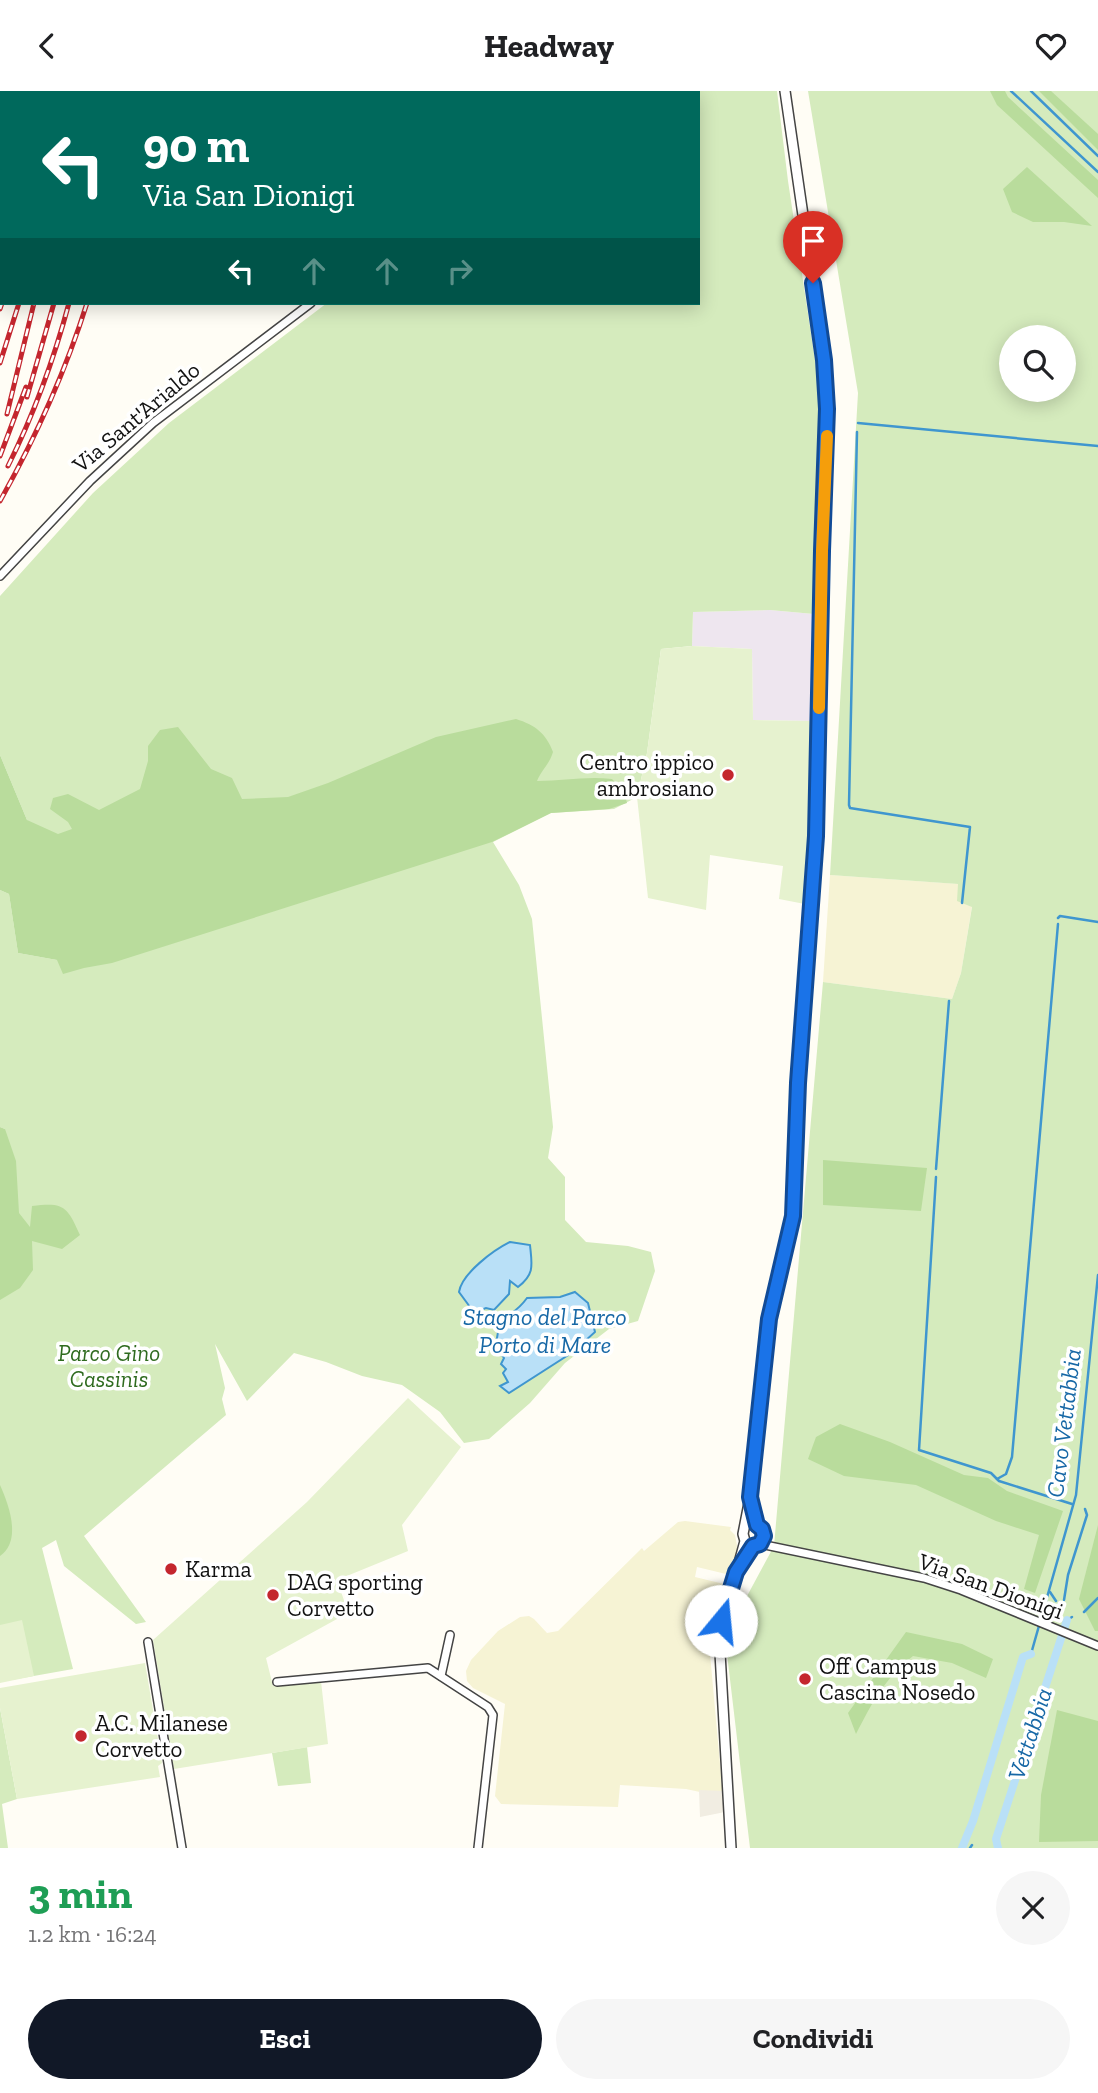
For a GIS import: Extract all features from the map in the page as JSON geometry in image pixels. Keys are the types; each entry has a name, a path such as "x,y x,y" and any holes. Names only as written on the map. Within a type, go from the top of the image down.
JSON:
{"street":[{"path":"755,1542 743,1535 750,1497 769,1319 793,1216 799,1073 816,836 822,551 827,454 824,360 785,91"},
{"name":"Via Sant'Arialdo","path":"0,576 90,481 153,423 308,305"},
{"path":"730,1845 719,1635 736,1572 762,1529 757,1525 750,1497"},
{"path":"746,1528 757,1525"},
{"name":"Via San Dionigi","path":"755,1542 924,1578 961,1590 1098,1646"},
{"path":"441,1676 450,1635"},
{"path":"148,1642 182,1848"},
{"path":"277,1682 428,1668 488,1707 493,1715 478,1848"}],"shaded area":[{"path":"770,610 814,614 813,721 753,720 752,649 692,646 693,612"},
{"path":"830,875 959,884 972,906 961,973 952,999 823,982"},
{"path":"678,1522 731,1527 738,1551 733,1568 726,1574 697,1567 695,1577 724,1584 726,1587 710,1624 713,1634 709,1643 723,1797 686,1789 620,1785 618,1807 501,1804 495,1796 505,1704 473,1688 467,1681 466,1671 471,1660 498,1631 520,1617 529,1616 547,1633 558,1631 642,1548 644,1551"},
{"path":"699,1790 724,1791 725,1812 700,1817"}],"green space":[{"name":"Parco Gino Cassinis","path":"700,91 777,91 823,413 817,461 814,614 770,610 693,612 692,646 661,649 647,753 637,797 614,809 551,813 493,842 519,885 532,919 553,1127 548,1158 565,1177 565,1220 586,1242 628,1246 651,1252 655,1271 638,1321 609,1329 565,1363 530,1403 489,1439 464,1443 440,1412 402,1385 362,1376 294,1353 247,1401 215,1344 225,1388 222,1399 226,1415 84,1536 146,1622 136,1624 64,1566 56,1540 42,1548 73,1669 0,1682 0,1165 5,1129 0,1127 0,890 9,894 18,953 57,960 27,820 0,755 0,596 93,493 169,423 324,305 700,305"},
{"path":"808,91 1098,91 1098,1848 750,1848 725,1637 774,1546 823,982 952,999 961,973 972,907 957,901 958,884 830,875 858,393"},
{"path":"990,91 1005,91 1008,97 1098,180 1098,198 997,105"},
{"path":"1039,91 1051,91 1098,134 1098,150"},
{"path":"1027,167 1092,226 1033,222 1012,212 1003,189"},
{"name":"Centro ippico ambrosiano","path":"692,646 752,649 753,720 813,721 814,838 810,905 779,899 783,866 710,855 706,910 648,898 637,797 647,753 661,649"},
{"path":"516,719 539,731 553,752 537,781 612,779 624,792 627,803 609,809 551,813 492,842 112,963 63,974 57,960 18,953 9,894 0,890 0,755 27,820 58,834 72,829 68,822 50,809 53,798 68,794 99,810 140,789 148,761 148,746 160,730 178,727 211,769 232,778 242,799 288,797 436,737"},
{"path":"0,1127 5,1129 16,1161 19,1213 30,1227 32,1206 58,1206 68,1212 80,1235 62,1249 32,1241 33,1270 20,1288 0,1300"},
{"path":"823,1160 927,1168 921,1211 823,1205"},
{"name":"DAG sporting Corvetto","path":"408,1398 461,1447 402,1525 408,1551 337,1580 347,1609 337,1619 266,1658 273,1686 321,1681 328,1744 174,1769 153,1640 307,1502"},
{"path":"840,1424 890,1442 964,1475 988,1478 1007,1491 1063,1511 1035,1593 1024,1589 1039,1535 996,1521 916,1485 844,1476 808,1459 816,1437"},
{"path":"0,1485 10,1512 12,1532 7,1549 0,1556"},
{"path":"1098,1525 1098,1631 1095,1631 1079,1599"},
{"path":"22,1620 34,1676 0,1683 0,1625"},
{"path":"906,1632 962,1644 993,1659 986,1678 952,1663 913,1656 887,1682 856,1734 848,1713"},
{"name":"A.C. Milanese Corvetto","path":"145,1663 162,1763 158,1766 160,1777 17,1799 0,1708 0,1688"},
{"path":"0,1708 17,1799 2,1804 8,1848 0,1848"},
{"path":"1057,1710 1098,1721 1098,1841 1039,1842 1041,1795"},
{"path":"307,1747 311,1783 278,1786 272,1753"}],"water":[{"name":"Stagno del Parco Porto di Mare","path":"510,1242 530,1245 530,1273 518,1287 510,1281 509,1294 494,1310 486,1308 470,1314 470,1307 459,1292 461,1285 480,1263"},
{"name":"Stagno del Parco Porto di Mare","path":"575,1292 588,1303 595,1332 573,1352 509,1393 500,1386 508,1382 503,1373 506,1369 501,1364 504,1358 496,1347 502,1321 527,1298 560,1297"}],"waterway":[{"name":"Cavo Vettabbia","path":"1011,91 1098,172"},
{"path":"1031,91 1098,156"},
{"path":"858,423 1098,446"},
{"path":"857,432 849,805 850,808 970,827 962,903"},
{"path":"1058,918 1060,916 1098,922"},
{"path":"997,1479 1006,1474 1012,1457 1058,924"},
{"path":"936,1169 949,1001"},
{"path":"936,1177 919,1450 991,1473 999,1481 1072,1504"},
{"name":"Cavo Vettabbia","path":"1031,1654 1076,1495 1098,1275"},
{"path":"1064,1600 1068,1575 1087,1515 1085,1509"},
{"path":"1050,1592 1056,1601"},
{"path":"1084,1612 1098,1598"},
{"name":"Vettabbia","path":"1067,1620 1072,1617"},
{"name":"Vettabbia","path":"998,1848 996,1839 1067,1620"},
{"path":"962,1848 973,1821 1023,1657 1031,1654"}],"railway":[{"path":"0,309 1,305"},
{"path":"0,363 18,305"},
{"path":"7,414 34,305"},
{"path":"27,397 53,305"},
{"path":"8,466 43,386 68,305"},
{"path":"0,501 49,404 86,305"},
{"path":"0,456 26,387"}],"slow traffic":[{"path":"819,708 827,436"}],"place":[{"name":"Centro ippico ambrosiano","path":"728,775"},
{"name":"Karma","path":"171,1569"},
{"name":"DAG sporting Corvetto","path":"273,1595"},
{"name":"Off Campus Cascina Nosedo","path":"805,1679"},
{"name":"A.C. Milanese Corvetto","path":"81,1736"}],"route":[{"path":"721,1621 736,1572 753,1546 760,1544 764,1536 761,1527 757,1525 750,1497 769,1319 793,1216 798,1083 816,836 822,551 827,454 824,360 813,283"}]}
